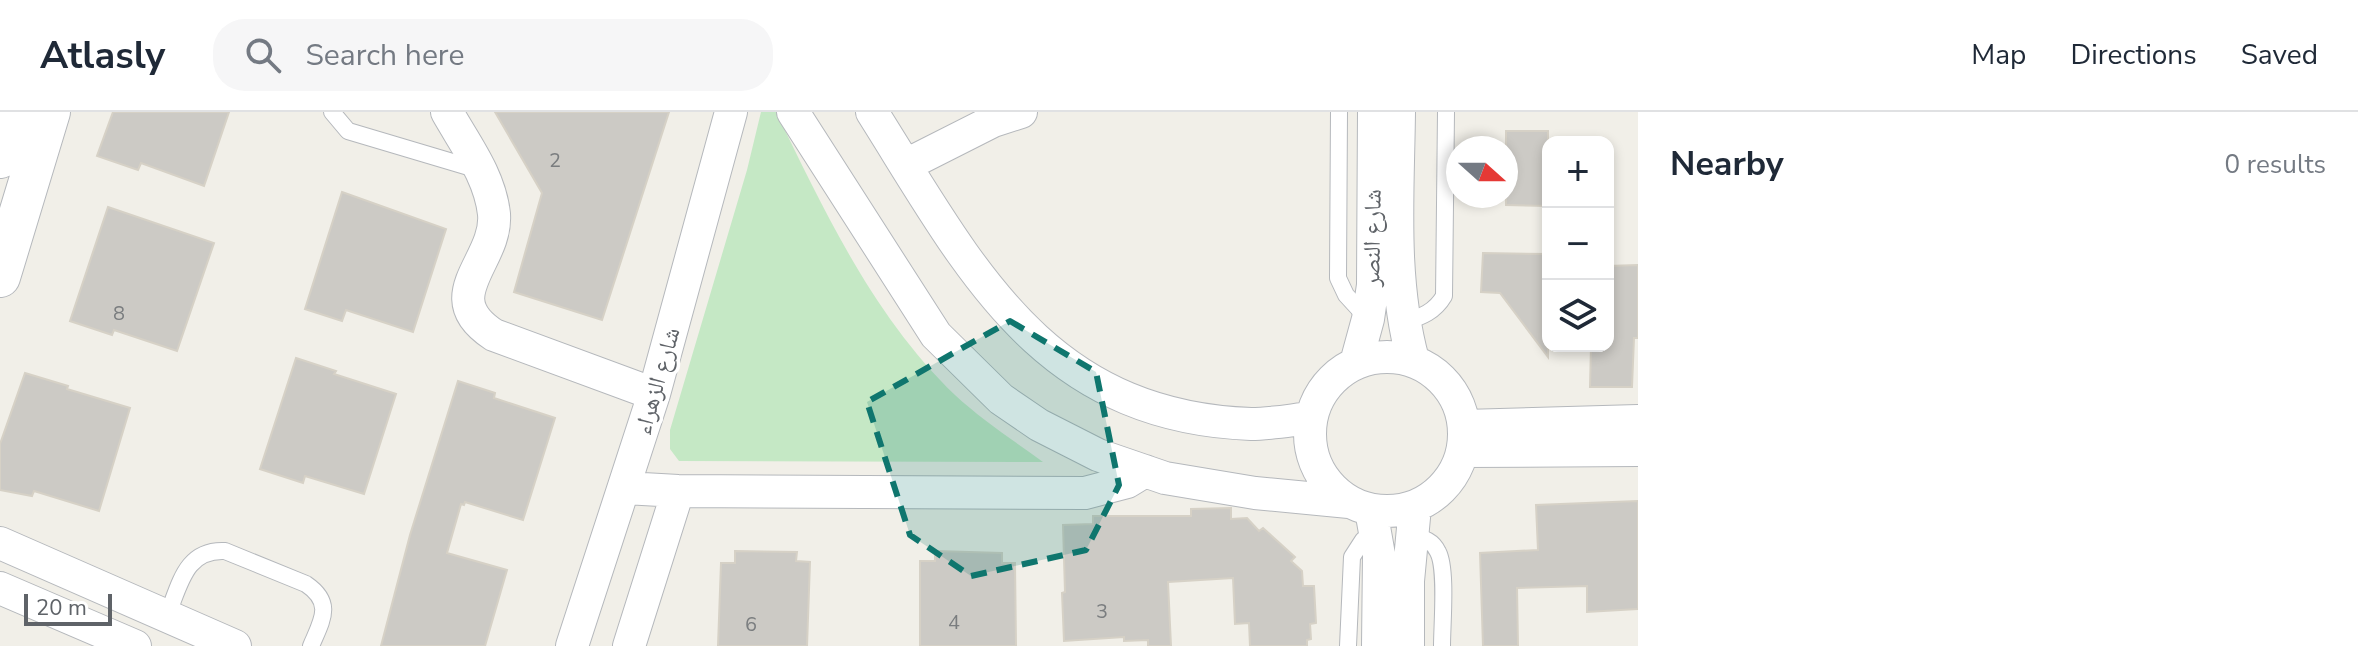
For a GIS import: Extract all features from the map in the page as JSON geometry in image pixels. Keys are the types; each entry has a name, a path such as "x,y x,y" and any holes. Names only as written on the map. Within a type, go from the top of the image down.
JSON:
{"street":[{"path":"0,158 14,112"},
{"path":"0,277 50,112"},
{"path":"447,112 488,186 494,216 489,246 468,290 469,309 478,325 494,335 654,394"},
{"path":"793,112 936,335 1001,399 1039,425 1098,455 1165,478 1366,516 1386,512 1414,521"},
{"path":"872,112 985,285 1031,336 1058,360 1124,399 1202,420 1254,424 1311,418"},
{"path":"906,165 993,121 1021,112"},
{"name":"شارع النصر","path":"1356,363 1373,285 1374,112"},
{"name":"شارع النصر","path":"1399,112 1397,254 1403,323 1413,360"},
{"name":"شارع الزهراء","path":"572,646 654,394 722,120"},
{"path":"1378,646 1379,555 1366,516 1325,481 1317,467 1311,451 1311,418 1320,395 1336,376 1356,363 1375,357 1394,356 1413,360 1438,375 1457,398 1464,438 1457,469 1414,521 1408,581 1408,646"},
{"path":"1464,438 1638,421"},
{"path":"1464,438 1638,450"},
{"path":"625,488 678,491 1085,493 1127,482 1145,471"},
{"path":"629,646 678,491"},
{"path":"0,543 235,646"},
{"path":"0,588 135,646"}],"lane":[{"path":"332,112 348,131 357,135 480,170"},
{"path":"1339,112 1338,278 1346,295 1368,319"},
{"path":"1403,323 1429,313 1444,296 1446,112"},
{"path":"1348,646 1352,557 1363,540 1366,516"},
{"path":"1414,521 1424,538 1433,544 1442,564 1442,646"},
{"path":"167,616 190,564 199,555 212,550 225,551 306,584 317,592 324,604 311,646"}],"highlighted area":[{"path":"1010,321 1096,372 1119,485 1086,550 971,576 910,535 867,402"}],"green space":[{"path":"761,112 776,112 853,261 899,332 955,395 1043,462 679,461 670,449 670,430 747,170"}],"building":[{"path":"113,112 229,112 204,186 141,163 138,170 97,156"},
{"path":"495,112 669,112 602,320 514,292 542,193"},
{"path":"1506,131 1548,131 1548,136 1542,136 1542,206 1518,205 1518,136 1506,136"},
{"path":"342,192 446,229 413,332 346,310 342,321 305,309"},
{"path":"108,207 214,243 177,351 114,330 112,335 70,321"},
{"path":"1483,253 1542,254 1542,349 1500,293 1481,292"},
{"path":"1638,265 1638,338 1634,338 1632,387 1590,387 1591,352 1614,352 1614,266"},
{"path":"296,358 396,394 364,494 305,476 303,483 260,469"},
{"path":"25,373 130,408 99,511 34,491 32,496 0,490 0,444"},
{"path":"458,381 495,393 494,398 555,418 523,520 465,502 461,504 447,553 507,570 485,646 381,646 410,535"},
{"path":"1638,501 1638,609 1587,612 1587,586 1517,588 1518,646 1483,646 1480,553 1538,550 1536,505"},
{"path":"1231,508 1231,519 1247,518 1259,531 1263,528 1295,557 1291,561 1302,571 1303,586 1314,586 1316,623 1310,624 1311,639 1307,640 1307,646 1250,646 1249,623 1235,624 1233,578 1168,582 1171,646 1148,646 1148,640 1124,641 1124,637 1064,641 1063,525 1093,524 1093,516 1191,516 1191,509"},
{"path":"735,551 797,552 796,561 810,562 807,646 718,646 721,563 735,563"},
{"path":"935,551 1002,553 1002,563 1015,563 1016,646 920,646 920,561 935,561"}]}
